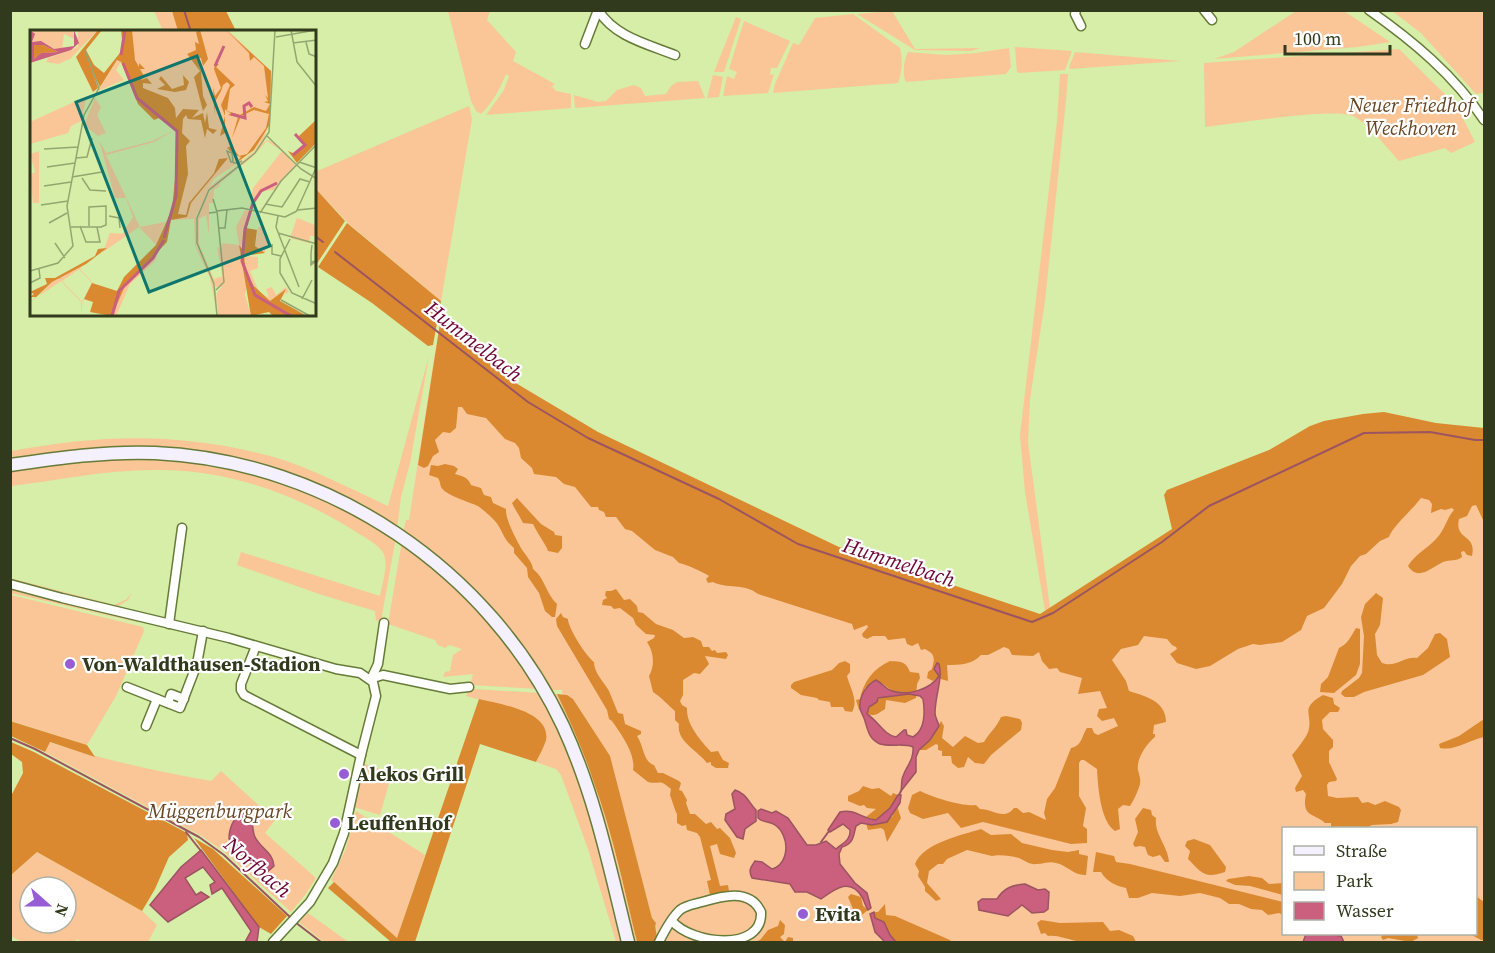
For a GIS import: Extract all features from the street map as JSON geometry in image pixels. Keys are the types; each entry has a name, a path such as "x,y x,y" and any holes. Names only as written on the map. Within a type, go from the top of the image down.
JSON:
{"main road":[{"path":"10,465 85,455 127,453 168,454 214,460 273,474 324,493 362,512 413,544 450,575 497,622 529,666 555,710 591,800 628,942"}],"street":[{"path":"585,44 598,10 614,30 675,55"},
{"path":"1076,10 1075,14 1081,26"},
{"path":"1204,10 1212,20"},
{"path":"1369,10 1412,42 1435,63 1457,85 1485,120"},
{"path":"169,624 182,528"},
{"path":"10,584 203,631 336,669 363,674 373,682"},
{"path":"273,942 322,884 340,846 376,696 373,682 384,623"},
{"path":"127,687 180,708 197,664 203,631"},
{"path":"256,646 241,684 244,695 361,755"},
{"path":"373,682 383,675 450,689 469,687"},
{"path":"146,726 157,699"},
{"path":"659,942 672,921 684,907 736,895 751,901 759,907 761,912 760,926 755,932 734,941 697,938 679,928 672,921"}],"green space":[{"path":"154,11 172,11 178,30 163,30"},
{"path":"448,11 490,11 487,20 516,52 513,61 555,84 552,86 556,91 571,94 571,108 486,115 504,90 509,76 506,74 489,105 481,114 476,111 471,101"},
{"path":"892,11 915,49 980,48 971,51 915,50 857,14"},
{"path":"1296,11 1344,11 1390,42 1358,47 1214,59 1234,52"},
{"path":"1392,11 1484,11 1484,93 1476,94 1421,33"},
{"path":"853,14 900,48 902,66 898,83 773,93 793,43 799,45 815,18"},
{"path":"736,17 741,19 724,72 714,72"},
{"path":"744,21 790,41 777,68 771,68 770,75 774,74 768,93 723,96 727,76 734,79 737,72 729,69"},
{"path":"1015,47 1072,51 1065,70 1019,73 1017,72"},
{"path":"1009,48 1011,67 1006,74 906,82 905,79 904,67 908,52 946,55"},
{"name":"Neuer Friedhof Weckhoven","path":"1399,49 1456,105 1475,142 1451,153 1445,148 1399,161 1359,119 1342,114 1305,115 1205,127 1204,63"},
{"path":"1075,52 1180,61 1070,69"},
{"path":"1060,74 1068,74 1066,101 1045,301 1030,399 1028,442 1050,608 1045,611 1025,492 1020,435 1057,121"},
{"path":"713,75 723,77 719,97 707,98"},
{"path":"698,81 705,98 575,108 574,95 598,102 606,101 617,90 634,85 641,88 645,96 666,94 677,82"},
{"path":"469,106 472,119 441,301 349,224 316,189 316,172"},
{"path":"435,353 995,635 1369,477 1484,496 1484,942 657,942 656,923 652,918 609,756 573,699 562,694 562,690 547,690 533,667 403,533 406,520 409,520"},
{"path":"429,356 410,463 401,497 397,529 364,509 201,454 11,462 11,451 78,441 142,438 207,443 289,462 388,506"},
{"path":"134,456 232,467 318,494 396,537 382,615 383,623 376,620 375,611 237,565 241,552 380,596 385,561 379,548 331,517 261,486 211,474 141,470 11,486 10,469"},
{"path":"402,541 473,602 539,689 470,685 473,674 443,677 445,672 450,671 453,655 462,649 449,645 445,648 438,645 435,640 388,624"},
{"path":"10,578 114,605 127,599 132,592 128,600 115,608 11,581"},
{"path":"11,587 138,620 137,622 11,593"},
{"name":"Von-Waldthausen-Stadion","path":"11,595 143,627 144,631 116,696 87,745 11,721"},
{"path":"473,689 541,693 561,731 586,796 625,942 616,942 588,849 561,775 556,769 536,762 546,740 528,713 466,696 468,691"},
{"path":"549,694 557,694 577,738 601,802 637,942 632,942 611,856"},
{"name":"Müggenburgpark","path":"49,742 130,764 211,781 221,771 275,820 265,833 316,878 291,912 222,850 200,835 45,752"},
{"path":"365,764 392,773 380,815 354,807"},
{"path":"356,811 425,855 397,939 331,880 345,851"},
{"path":"37,852 78,875 18,875 18,935 78,935 78,875 142,911 157,925 148,942 82,942 77,939 75,942 22,942 11,936 11,875"},
{"path":"308,913 348,942 324,942 299,922"}],"shaded area":[{"path":"172,11 226,11 236,30 178,30"},
{"path":"316,189 345,221 316,265"},
{"path":"347,223 441,301 433,345 428,346 372,303 318,267"},
{"path":"440,323 514,382 598,432 839,547 1040,614 1172,529 1164,495 1167,490 1269,450 1310,426 1324,421 1384,412 1436,423 1484,428 1484,522 1476,505 1472,506 1467,516 1459,519 1460,531 1469,540 1473,549 1472,556 1467,555 1464,551 1461,552 1460,559 1446,561 1425,572 1416,573 1408,566 1439,535 1454,510 1452,508 1441,509 1431,513 1432,504 1429,500 1421,498 1394,528 1389,537 1360,556 1351,566 1342,584 1324,608 1307,616 1301,630 1282,642 1253,644 1238,649 1210,666 1196,669 1177,663 1170,654 1177,649 1167,639 1144,636 1138,645 1121,649 1112,660 1126,681 1129,691 1148,697 1159,704 1166,722 1154,725 1155,737 1140,756 1138,770 1140,782 1137,792 1130,806 1123,805 1118,809 1120,829 1115,831 1106,819 1101,803 1097,769 1084,760 1079,763 1079,796 1086,808 1083,826 1087,829 1087,843 1071,844 983,822 961,828 948,813 923,819 910,813 908,808 912,795 920,791 948,801 976,805 980,809 1002,814 1017,808 1023,813 1029,812 1046,820 1044,813 1047,799 1055,788 1071,748 1080,743 1087,728 1092,728 1098,735 1118,726 1114,718 1102,721 1097,716 1099,709 1107,708 1100,691 1078,694 1082,678 1060,672 1057,668 1049,669 1042,661 1039,652 1033,656 1012,655 1009,649 1004,647 988,655 981,655 969,663 947,665 948,681 937,678 933,681 927,678 934,662 933,657 925,649 921,650 918,643 912,646 907,644 905,638 888,640 885,636 873,636 867,639 862,634 868,627 867,625 854,630 852,624 758,594 747,588 708,583 706,579 709,576 655,550 632,531 625,529 616,517 606,517 598,507 591,507 575,487 564,484 556,477 534,474 532,468 521,458 519,448 515,443 505,439 486,418 467,414 462,407 458,407 456,428 450,433 443,432 435,440 439,452 433,456 428,466 424,468 418,465"},
{"path":"431,465 454,466 458,469 455,474 462,476 471,485 481,488 484,495 491,497 493,503 506,509 509,523 519,544 557,604 555,617 545,611 539,593 528,577 527,568 514,553 514,548 495,521 478,506 447,493 441,487 438,478 429,475"},
{"path":"517,498 541,524 555,535 562,536 562,548 558,553 548,551 533,524 523,523 512,503"},
{"path":"616,589 624,600 630,599 637,606 638,612 643,613 656,624 673,630 684,638 693,637 701,641 703,647 709,647 717,653 726,652 728,655 726,659 705,656 709,664 700,674 694,673 683,680 683,695 680,701 687,708 689,720 699,738 711,752 718,751 723,760 729,763 728,768 716,768 711,765 711,762 707,763 688,745 675,720 675,711 653,692 649,676 653,659 647,642 655,635 646,634 636,625 633,618 620,608 614,609 611,606 602,605 603,600 607,598 606,591"},
{"path":"1376,593 1383,598 1380,625 1375,634 1377,655 1382,663 1392,664 1417,658 1428,648 1435,634 1440,633 1447,639 1450,657 1423,675 1354,697 1345,697 1341,694 1342,691 1362,673 1364,636 1361,617 1365,604"},
{"path":"561,613 568,619 578,642 594,662 618,713 623,714 625,724 641,731 641,734 637,736 648,761 654,765 658,773 663,773 681,783 679,790 687,800 690,814 695,814 706,824 711,822 730,838 736,853 734,858 720,854 717,844 710,846 720,886 728,885 729,891 710,895 707,881 711,880 700,837 697,833 687,830 686,825 682,826 677,823 677,814 670,795 671,789 662,783 648,782 633,770 632,757 627,744 609,719 607,710 557,626 556,619"},
{"path":"1356,628 1360,629 1360,664 1356,675 1334,693 1320,692 1321,684 1328,677 1339,648 1347,642"},
{"path":"845,661 850,664 850,672 847,676 855,703 852,712 845,711 843,707 831,707 830,702 801,695 791,688 794,682 832,670"},
{"path":"890,661 902,662 910,672 919,673 916,698 905,703 886,700 885,709 875,715 867,714 871,702 894,692 883,684 873,682 865,688 862,711 859,710 856,700 860,699 867,681 874,672"},
{"path":"557,694 567,695 573,699 610,756 652,918 656,923 657,942 637,942 601,802 582,749"},
{"path":"1323,695 1333,698 1334,704 1340,708 1338,712 1330,712 1322,720 1323,729 1333,740 1333,747 1329,751 1329,762 1337,779 1327,785 1328,796 1358,797 1362,803 1368,802 1375,805 1385,801 1401,810 1398,822 1368,827 1331,827 1331,823 1325,823 1307,811 1306,794 1303,790 1296,792 1295,788 1302,776 1292,755 1308,732 1308,712 1315,700"},
{"path":"479,699 522,710 532,716 545,730 545,743 536,762 480,744 415,942 391,942 328,888 334,882 397,938"},
{"path":"1001,717 1020,719 1021,730 991,755 984,764 975,763 968,757 964,767 958,768 952,763 951,756 942,756 942,751 938,750 936,744 926,750 919,750 933,736 941,721 944,726 942,738 953,747 965,736 978,743 984,742"},
{"path":"1484,719 1484,737 1457,747 1440,748 1439,744 1459,736"},
{"path":"10,721 87,745 95,757 50,742 45,752 11,736"},
{"path":"11,742 187,833 188,840 169,857 142,911 37,852 11,875 11,796 23,773 22,762 11,754"},
{"path":"863,786 872,789 879,788 891,796 893,793 898,795 890,808 876,820 866,817 876,809 848,801 848,796 859,791"},
{"path":"897,806 901,818 887,842 884,830 881,828 868,830 866,823 872,825 892,817"},
{"path":"1143,808 1151,810 1152,815 1156,818 1157,829 1169,862 1165,862 1160,855 1153,857 1148,855 1145,847 1135,847 1133,844 1138,832 1135,819"},
{"path":"981,829 991,835 1011,834 1022,843 1052,850 1068,852 1079,850 1079,854 1088,856 1086,875 1078,874 1056,863 1032,864 1016,857 992,856 967,850 929,871 927,883 941,899 936,901 925,891 918,876 919,871 915,864 919,857 934,845"},
{"path":"194,838 213,849 287,916 271,934 259,927"},
{"path":"1194,839 1210,845 1226,867 1225,872 1208,875 1188,859 1190,851 1185,846 1187,841"},
{"path":"1096,852 1114,856 1116,862 1282,902 1282,914 1268,915 1262,910 1229,904 1220,898 1200,893 1180,896 1152,893 1138,898 1129,898 1126,888 1112,883 1101,872 1093,872"},
{"path":"1249,876 1262,878 1269,884 1282,883 1282,895 1250,886 1235,885 1226,881"},
{"path":"851,894 861,897 863,906 868,910 853,922 843,912 853,909 848,897"},
{"path":"1477,897 1484,902 1484,940 1472,935 1477,935"},
{"path":"885,904 886,915 895,916 952,942 894,942 874,916 874,912 878,912"},
{"path":"780,920 785,925 784,934 780,937 785,942 754,942 760,940 768,930 778,926"},
{"path":"1041,920 1060,923 1103,922 1110,931 1119,930 1133,936 1136,942 1091,943 1048,936 1045,933 1041,934 1037,923"},
{"path":"1383,935 1417,935 1418,938 1411,942 1388,938 1383,940 1381,937"},
{"path":"788,937 793,938 793,942 785,942"}],"water":[{"path":"937,663 939,664 940,676 935,716 939,726 930,740 919,750 916,757 916,772 901,791 902,778 911,759 913,747 884,745 873,740 860,710 862,696 866,688 876,680 890,690 904,693 918,691 930,685 939,676 934,669","holes":["909,694 920,696 923,699 923,720 920,730 913,737 907,735 906,730 896,737 892,736 867,714 869,707 877,702 878,698"]},
{"path":"735,790 745,796 756,810 756,821 745,829 743,839 737,837 725,820 726,814 735,809 732,794"},
{"path":"898,795 901,795 900,803 887,822 872,825 861,823 856,826 849,844 842,847 839,854 840,864 855,883 867,893 871,908 868,910 862,897 852,887 842,887 821,899 807,892 795,892 790,884 752,878 750,871 755,861 762,862 772,869 782,861 786,849 780,830 773,824 758,818 758,811 761,809 772,813 776,811 788,818 807,845 816,845 826,841 836,849 846,841 850,833 850,830 843,824 830,832 828,830 840,812 850,811 876,820 890,808"},
{"path":"243,813 250,817 255,837 273,861 274,866 265,874 239,854 235,844 229,839 232,824"},
{"path":"201,850 259,927 257,942 245,942 251,931 222,888 212,894 210,885 215,882 203,867 185,878 196,895 201,892 209,897 168,922 150,905 181,867"},
{"path":"1025,884 1049,892 1048,909 1044,912 1032,913 1022,905 1008,916 979,910 978,902 982,899 997,899 1009,888"},
{"path":"874,912 875,918 884,922 896,942 885,942 875,932 870,914"},
{"path":"1306,935 1334,935 1341,936 1344,942 1303,942"}],"waterway":[{"name":"Hummelbach","path":"184,10 190,30"},
{"name":"Hummelbach","path":"316,237 323,242"},
{"name":"Hummelbach","path":"335,252 528,402 588,438 719,499 798,544 1032,622 1053,613 1162,542 1209,506 1364,433 1430,432 1484,440"},
{"name":"Norfbach","path":"10,738 35,749 199,837 224,855 291,918"},
{"path":"899,795 901,791"},
{"path":"821,842 829,831"},
{"path":"186,832 201,851"},
{"name":"Norfbach","path":"295,922 321,942"}],"place":[{"name":"Von-Waldthausen-Stadion","path":"70,664"},
{"name":"Alekos Grill","path":"344,774"},
{"name":"LeuffenHof","path":"335,823"},
{"name":"Evita","path":"803,914"}]}
